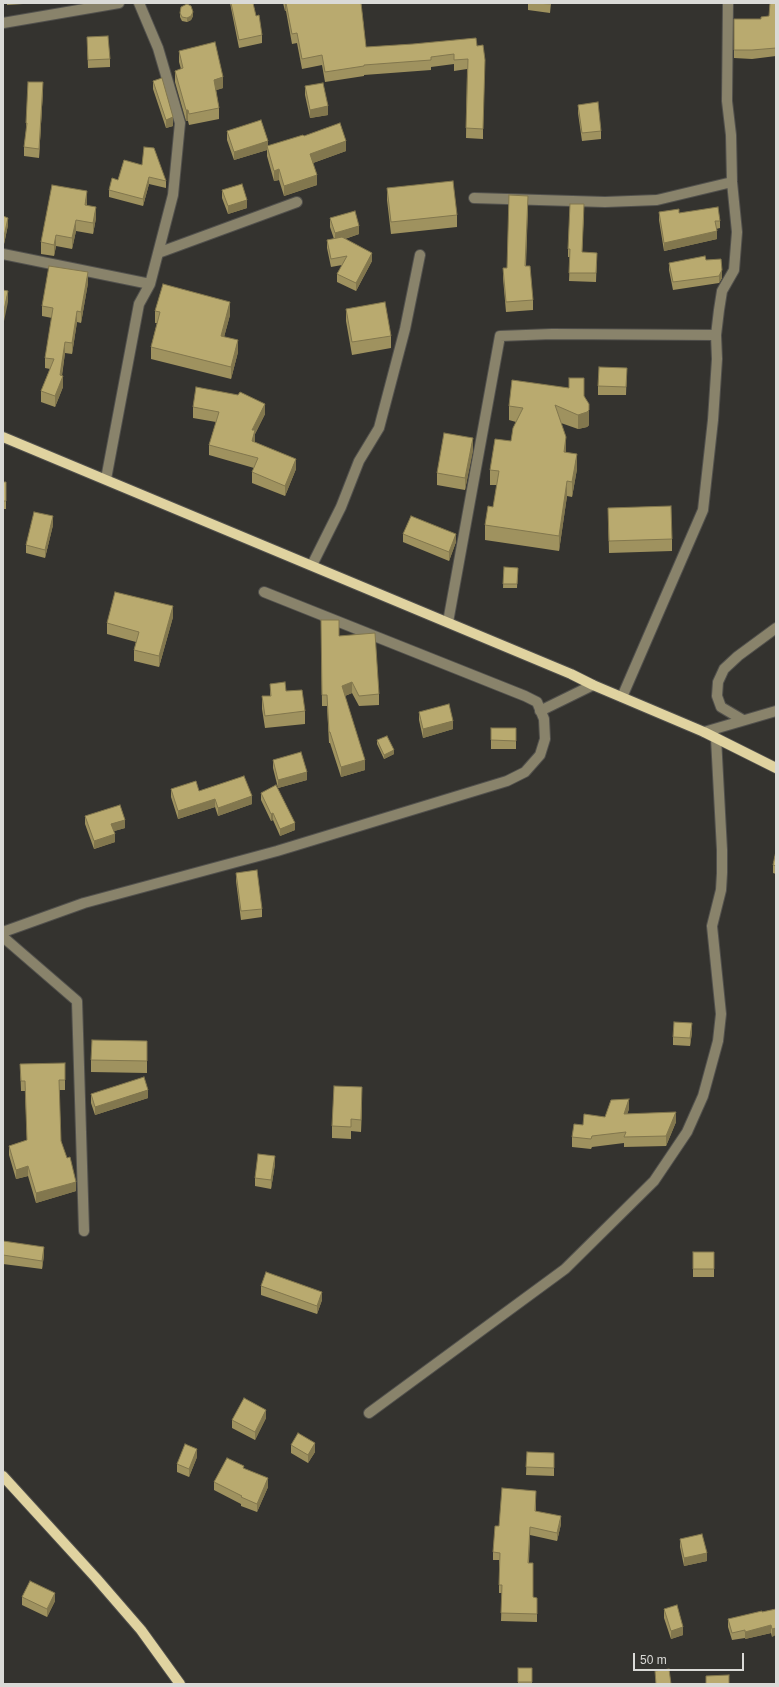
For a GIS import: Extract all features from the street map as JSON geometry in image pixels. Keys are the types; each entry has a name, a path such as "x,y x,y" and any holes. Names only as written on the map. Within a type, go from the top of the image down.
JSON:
{"main road":[{"path":"3,437 571,674 593,685 704,732 776,768"},
{"path":"3,1476 141,1630 180,1684"}],"street":[{"path":"3,23 119,3"},
{"path":"106,479 139,304 150,284 173,195 180,124 158,48 139,3"},
{"path":"622,697 703,510 713,420 717,358 716,335 722,291 734,270 736,232 732,182 731,135 727,101 728,3"},
{"path":"474,198 605,202 657,200 732,182"},
{"path":"158,253 297,202"},
{"path":"3,254 150,284"},
{"path":"312,565 341,507 359,461 379,428 405,329 420,255"},
{"path":"448,622 500,336 552,334 716,335"},
{"path":"3,932 84,903 277,851 507,781 525,772 540,755 545,739 544,719 537,702 264,592"},
{"path":"744,720 721,707 716,696 718,682 724,669 738,656 776,628"},
{"path":"540,711 593,685"},
{"path":"704,732 776,711"},
{"path":"368,1413 565,1269 654,1181 687,1132 703,1096 718,1041 721,1014 712,926 721,890 722,873 716,738"},
{"path":"3,937 77,1001 84,1231"}],"building":[{"path":"231,3 253,3 256,16 259,15 262,35 239,40"},
{"path":"286,3 361,3 366,47 476,38 477,46 483,45 485,60 483,129 466,128 468,59 454,60 454,54 431,57 431,60 364,65 325,72 322,55 302,59 297,33 292,34"},
{"path":"770,3 776,3 776,48 734,50 734,19 761,19 761,17 769,16"},
{"path":"187,4 191,6 193,12 191,16 187,18 182,17 180,13 181,7"},
{"path":"108,36 110,59 88,60 87,37"},
{"path":"215,42 223,77 214,80 219,108 189,114 188,110 186,110 175,71 183,68 179,51"},
{"path":"162,78 173,117 166,120 153,81"},
{"path":"28,82 43,82 39,149 24,147 27,123"},
{"path":"323,83 328,106 310,110 305,86"},
{"path":"598,102 601,131 582,133 578,105"},
{"path":"261,120 268,141 234,152 227,131"},
{"path":"340,123 346,141 310,154 317,175 284,186 279,169 274,171 267,146 303,135 304,136"},
{"path":"144,147 154,148 166,181 149,177 143,199 109,190 112,178 118,180 124,160 142,165"},
{"path":"453,181 457,215 391,222 387,188"},
{"path":"242,184 247,200 228,206 222,190"},
{"path":"52,185 87,191 85,205 96,207 93,223 76,220 72,238 56,235 54,245 41,242"},
{"path":"509,195 528,196 525,266 530,266 533,300 506,302 503,268 507,268"},
{"path":"570,204 584,204 582,252 597,253 596,273 569,273 570,249 568,249"},
{"path":"718,207 720,221 715,221 717,231 664,243 659,212 679,209 679,213"},
{"path":"355,211 359,226 335,233 330,218"},
{"path":"3,216 8,218 4,236 3,236"},
{"path":"342,237 372,253 356,283 337,274 347,256 331,259 327,240"},
{"path":"705,256 706,260 721,259 722,270 719,276 673,282 669,263"},
{"path":"49,266 88,272 81,312 77,311 72,343 65,342 60,375 63,376 55,396 41,391 54,359 45,358 53,308 42,306"},
{"path":"163,284 230,302 221,336 238,340 231,367 151,347 160,312 155,311"},
{"path":"3,290 8,291 3,315"},
{"path":"385,302 391,336 352,342 346,309"},
{"path":"599,367 627,368 626,387 598,386"},
{"path":"569,378 584,378 584,396 589,404 589,410 578,415 555,405 566,437 564,452 577,454 572,482 567,481 559,536 485,525 488,506 493,507 499,471 490,470 495,439 511,441 513,428 523,408 509,406 512,380 569,388"},
{"path":"196,387 238,395 240,392 265,404 252,430 255,430 252,441 296,459 285,486 252,472 258,458 209,445 219,412 193,407"},
{"path":"444,433 473,438 465,478 437,473"},
{"path":"3,482 6,482 6,501 3,501"},
{"path":"671,506 672,539 609,541 608,508"},
{"path":"34,512 53,516 45,550 26,545"},
{"path":"411,516 456,534 449,552 403,534"},
{"path":"504,567 518,568 517,584 503,584"},
{"path":"115,592 173,606 159,656 134,650 139,632 107,623"},
{"path":"321,620 339,620 339,636 375,633 379,694 359,696 352,682 342,686 365,760 341,767 329,732 327,695 322,695"},
{"path":"285,682 286,691 302,690 305,711 265,716 262,696 271,696 270,684"},
{"path":"449,704 453,721 423,729 419,712"},
{"path":"491,728 516,728 516,741 491,740"},
{"path":"387,736 394,750 384,755 377,740"},
{"path":"301,752 307,772 278,780 273,760"},
{"path":"244,776 252,796 218,808 215,799 178,811 171,789 196,781 199,791"},
{"path":"276,785 295,823 280,829 273,813 271,814 261,793"},
{"path":"120,805 125,820 111,824 115,834 94,841 85,816"},
{"path":"776,851 776,866 773,865"},
{"path":"257,870 262,909 241,911 236,873"},
{"path":"674,1022 692,1023 690,1038 673,1037"},
{"path":"92,1040 147,1041 147,1061 91,1060"},
{"path":"65,1063 65,1080 59,1080 61,1141 67,1158 70,1157 76,1182 36,1193 28,1166 16,1170 9,1146 27,1140 25,1081 21,1081 20,1064"},
{"path":"144,1077 148,1090 95,1107 91,1094"},
{"path":"334,1086 362,1087 361,1120 351,1119 351,1127 332,1126"},
{"path":"629,1099 624,1114 676,1112 666,1136 624,1137 626,1132 592,1136 591,1139 572,1137 574,1124 583,1125 584,1114 605,1117 611,1100"},
{"path":"258,1154 275,1156 271,1180 255,1178"},
{"path":"3,1241 44,1247 42,1261 3,1255"},
{"path":"693,1252 714,1252 714,1269 693,1269"},
{"path":"266,1272 322,1292 317,1306 261,1286"},
{"path":"244,1398 266,1410 255,1432 232,1420"},
{"path":"298,1433 315,1443 308,1455 291,1445"},
{"path":"185,1444 197,1449 189,1469 177,1464"},
{"path":"527,1452 554,1453 554,1468 526,1467"},
{"path":"227,1458 244,1466 243,1468 268,1478 257,1504 214,1482"},
{"path":"502,1488 536,1491 535,1511 561,1516 557,1533 530,1527 528,1563 533,1563 533,1597 537,1598 537,1614 501,1613 502,1585 499,1585 500,1553 493,1552 495,1526 499,1526"},
{"path":"702,1534 707,1553 684,1558 680,1539"},
{"path":"30,1581 55,1593 47,1609 22,1597"},
{"path":"677,1605 683,1627 671,1631 664,1609"},
{"path":"776,1609 776,1628 772,1629 771,1625 745,1632 745,1630 732,1633 728,1619"},
{"path":"518,1668 532,1668 532,1682 518,1682"},
{"path":"669,1669 671,1684 656,1684 655,1671"},
{"path":"729,1675 729,1684 706,1684 706,1676"}]}
